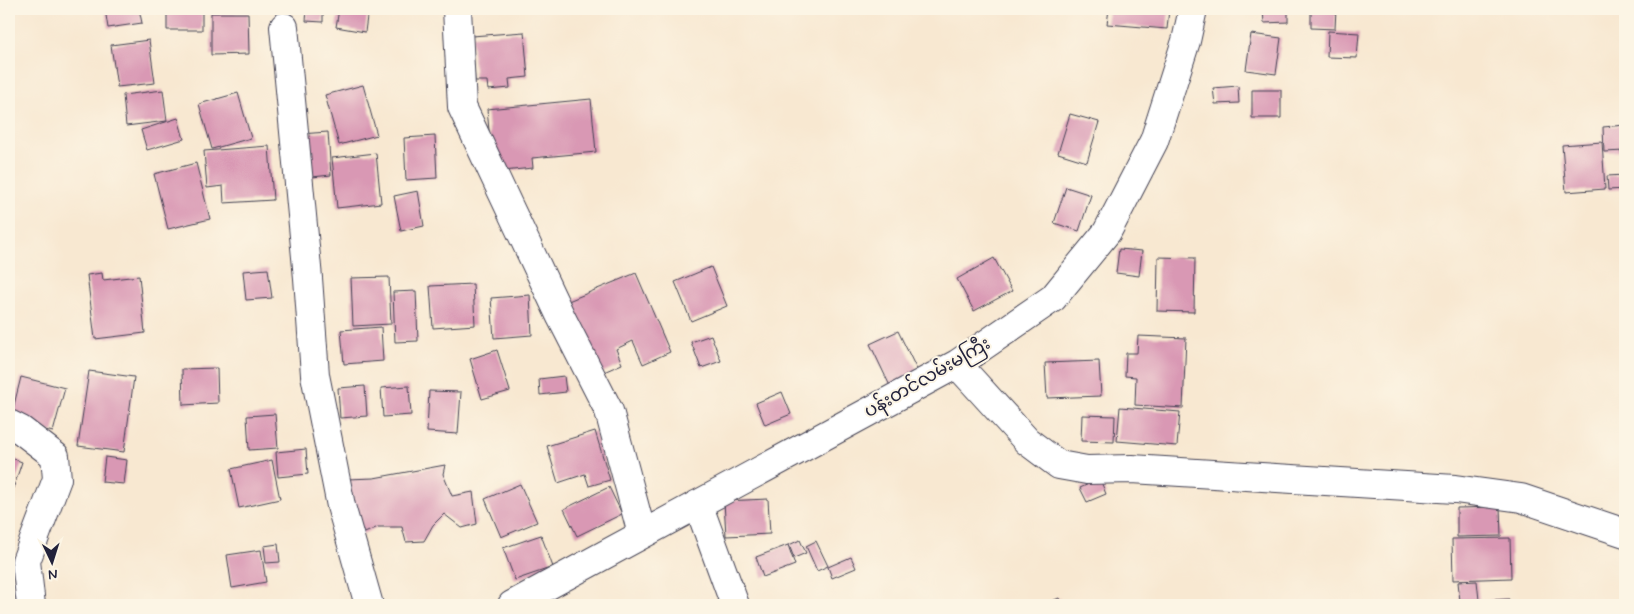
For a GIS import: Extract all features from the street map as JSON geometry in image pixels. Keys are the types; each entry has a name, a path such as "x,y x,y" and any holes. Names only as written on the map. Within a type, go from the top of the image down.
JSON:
{"street":[{"path":"457,9 462,107 561,317 609,411 642,534"},
{"name":"ပန်းတင်လမ်းမကြီး","path":"527,601 642,534 957,364 1053,298 1107,232 1154,141 1186,41 1193,9"},
{"path":"284,27 308,278 315,375 342,506 369,605"},
{"path":"957,364 1027,441 1059,465 1087,470 1132,469 1455,489 1521,498 1625,533"},
{"path":"9,424 21,430 56,456 57,479 26,561 31,605"},
{"path":"698,504 735,605"}],"building":[{"path":"105,9 139,9 142,23 108,28"},
{"path":"167,9 202,9 202,30 167,30"},
{"path":"307,9 323,9 323,22 306,21"},
{"path":"339,9 368,9 365,32 336,27"},
{"path":"1109,9 1169,9 1167,29 1107,24"},
{"path":"1263,9 1288,9 1288,22 1264,23"},
{"path":"1311,9 1336,9 1335,29 1311,28"},
{"path":"211,13 248,13 249,54 211,55"},
{"path":"1328,31 1359,33 1357,58 1327,57"},
{"path":"524,32 528,77 509,79 510,88 488,90 487,81 475,81 472,36"},
{"path":"1251,34 1281,38 1276,74 1246,70"},
{"path":"149,40 155,83 117,87 111,45"},
{"path":"363,85 377,135 339,145 325,95"},
{"path":"1238,86 1239,103 1215,104 1213,88"},
{"path":"163,90 167,121 126,126 123,95"},
{"path":"1252,90 1281,90 1281,118 1252,118"},
{"path":"238,93 251,138 212,149 199,104"},
{"path":"591,99 596,152 532,158 533,168 493,172 487,109"},
{"path":"1070,114 1099,122 1087,162 1058,153"},
{"path":"178,118 184,139 147,150 141,130"},
{"path":"1625,125 1625,151 1604,152 1603,127"},
{"path":"328,132 331,175 303,178 300,134"},
{"path":"435,136 437,178 406,180 404,138"},
{"path":"1602,142 1605,189 1566,192 1562,145"},
{"path":"269,146 273,200 224,203 223,186 207,188 204,151"},
{"path":"376,153 381,203 337,208 332,158"},
{"path":"196,163 210,219 168,229 154,174"},
{"path":"1625,175 1625,189 1608,190 1607,176"},
{"path":"1066,187 1091,195 1079,231 1054,223"},
{"path":"418,191 424,226 401,231 394,196"},
{"path":"1119,249 1142,251 1139,276 1116,273"},
{"path":"1158,257 1195,258 1194,312 1157,311"},
{"path":"994,258 1012,291 974,311 957,279"},
{"path":"711,267 727,306 691,321 675,282"},
{"path":"268,269 272,298 246,300 243,271"},
{"path":"102,273 103,280 139,276 145,333 95,339 87,275"},
{"path":"636,273 670,352 643,364 633,341 616,349 622,364 597,375 566,302"},
{"path":"389,277 391,324 353,326 351,278"},
{"path":"473,284 475,325 433,328 430,286"},
{"path":"416,291 418,341 395,342 393,292"},
{"path":"530,295 532,335 494,338 491,298"},
{"path":"381,327 383,361 344,364 341,330"},
{"path":"898,331 919,374 891,388 870,344"},
{"path":"711,335 721,361 701,368 691,342"},
{"path":"1138,336 1186,338 1183,408 1135,405 1136,377 1125,376 1126,353 1137,353"},
{"path":"497,350 510,391 482,399 470,359"},
{"path":"1099,361 1101,396 1047,398 1045,363"},
{"path":"217,368 218,403 183,405 182,369"},
{"path":"89,371 134,377 124,452 78,446"},
{"path":"564,376 566,392 540,395 539,379"},
{"path":"21,377 65,388 53,432 10,421"},
{"path":"365,386 367,416 340,418 338,388"},
{"path":"409,386 411,415 383,417 381,388"},
{"path":"429,391 461,392 458,434 427,432"},
{"path":"782,392 791,414 765,425 756,403"},
{"path":"1120,407 1180,412 1177,446 1117,441"},
{"path":"275,414 278,448 249,450 247,416"},
{"path":"1082,415 1115,416 1114,442 1081,441"},
{"path":"595,431 610,480 589,486 585,474 558,483 547,446"},
{"path":"306,449 308,474 278,477 276,452"},
{"path":"9,457 22,462 9,501"},
{"path":"105,457 127,460 124,484 102,482"},
{"path":"272,460 280,499 239,508 231,469"},
{"path":"445,465 443,474 452,496 473,492 477,524 462,528 444,514 433,525 424,541 406,542 402,527 378,527 356,537 347,479 374,478"},
{"path":"1100,479 1106,494 1087,502 1080,488"},
{"path":"520,484 537,522 501,537 485,499"},
{"path":"609,487 622,514 577,536 564,509"},
{"path":"768,499 770,534 726,536 724,501"},
{"path":"1500,507 1501,536 1457,537 1457,508"},
{"path":"541,535 553,567 515,580 503,548"},
{"path":"1510,538 1511,578 1453,580 1452,539"},
{"path":"800,540 806,553 794,558 789,545"},
{"path":"816,541 828,566 817,571 806,546"},
{"path":"278,544 280,562 266,563 264,546"},
{"path":"788,545 795,565 763,577 756,557"},
{"path":"261,550 266,582 232,588 227,555"},
{"path":"851,557 856,568 832,578 828,567"},
{"path":"1477,581 1479,600 1460,601 1458,582"},
{"path":"1059,598 1062,605 1043,605"},
{"path":"1509,599 1509,605 1490,605 1489,600"}]}
